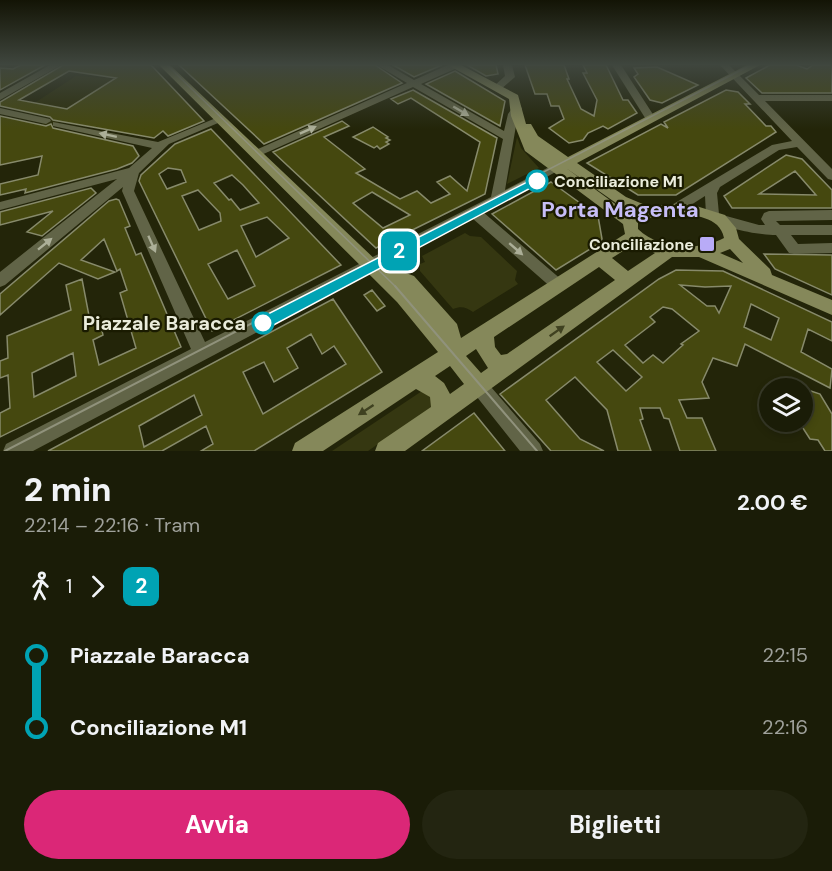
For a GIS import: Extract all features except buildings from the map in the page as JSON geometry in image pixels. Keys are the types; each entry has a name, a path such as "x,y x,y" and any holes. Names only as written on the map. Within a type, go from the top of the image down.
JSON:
{"main road":[{"path":"186,86 197,97 193,102 207,117 220,120 410,305 479,386"},
{"path":"493,86 516,98 517,109 533,138 632,229 644,244 668,252 715,249 732,240"},
{"path":"561,166 715,86"},
{"path":"561,166 645,211"},
{"path":"306,450 600,258 632,229 634,216 645,211 696,210 715,216 726,225 732,240 768,279"},
{"path":"699,250 832,308"},
{"path":"386,451 668,252"},
{"path":"600,258 628,281"},
{"path":"485,332 484,345 491,359 498,364 512,363"},
{"path":"415,378 432,385 440,393 442,402 440,413"}],"street":[{"path":"0,97 20,86"},
{"path":"255,154 407,86"},
{"path":"416,86 509,138"},
{"path":"630,86 651,119"},
{"path":"729,86 748,90"},
{"path":"746,86 832,176"},
{"path":"757,98 832,98"},
{"path":"497,200 513,114 517,109"},
{"path":"0,111 159,146"},
{"path":"0,281 107,194 159,146 220,120"},
{"path":"675,209 776,147 800,142"},
{"path":"13,451 561,166"},
{"path":"0,206 92,184 134,171"},
{"path":"134,171 129,180 128,190 201,352"},
{"path":"92,184 99,185 107,194"},
{"path":"714,186 711,194 715,216 759,230 832,230"},
{"path":"107,194 128,190"},
{"path":"474,212 558,285"},
{"path":"832,215 769,216 768,219 794,249 832,248"},
{"path":"732,240 748,236 759,230"},
{"path":"479,386 533,451"}],"shaded area":[{"path":"61,86 109,86 51,128 38,126 54,117 33,104"},
{"path":"517,137 521,148 539,168 507,184"},
{"path":"465,233 481,237 517,271 515,280 518,284 473,312 463,308 453,309 420,271 420,264 425,262 422,256"},
{"path":"425,389 436,404 368,451 332,451"}],"tram line":[{"path":"189,86 370,262"},
{"path":"370,262 710,86"},
{"name":"2","path":"263,323 537,181"},
{"path":"321,287 370,262"},
{"path":"370,262 395,286"},
{"path":"5,451 324,286"},
{"path":"395,286 537,451"}],"place":[{"name":"Conciliazione M1","path":"537,181"},
{"name":"Conciliazione","path":"707,244"},
{"name":"Piazzale Baracca","path":"263,323"}],"district":[{"name":"Porta Magenta","path":"620,209"}]}
